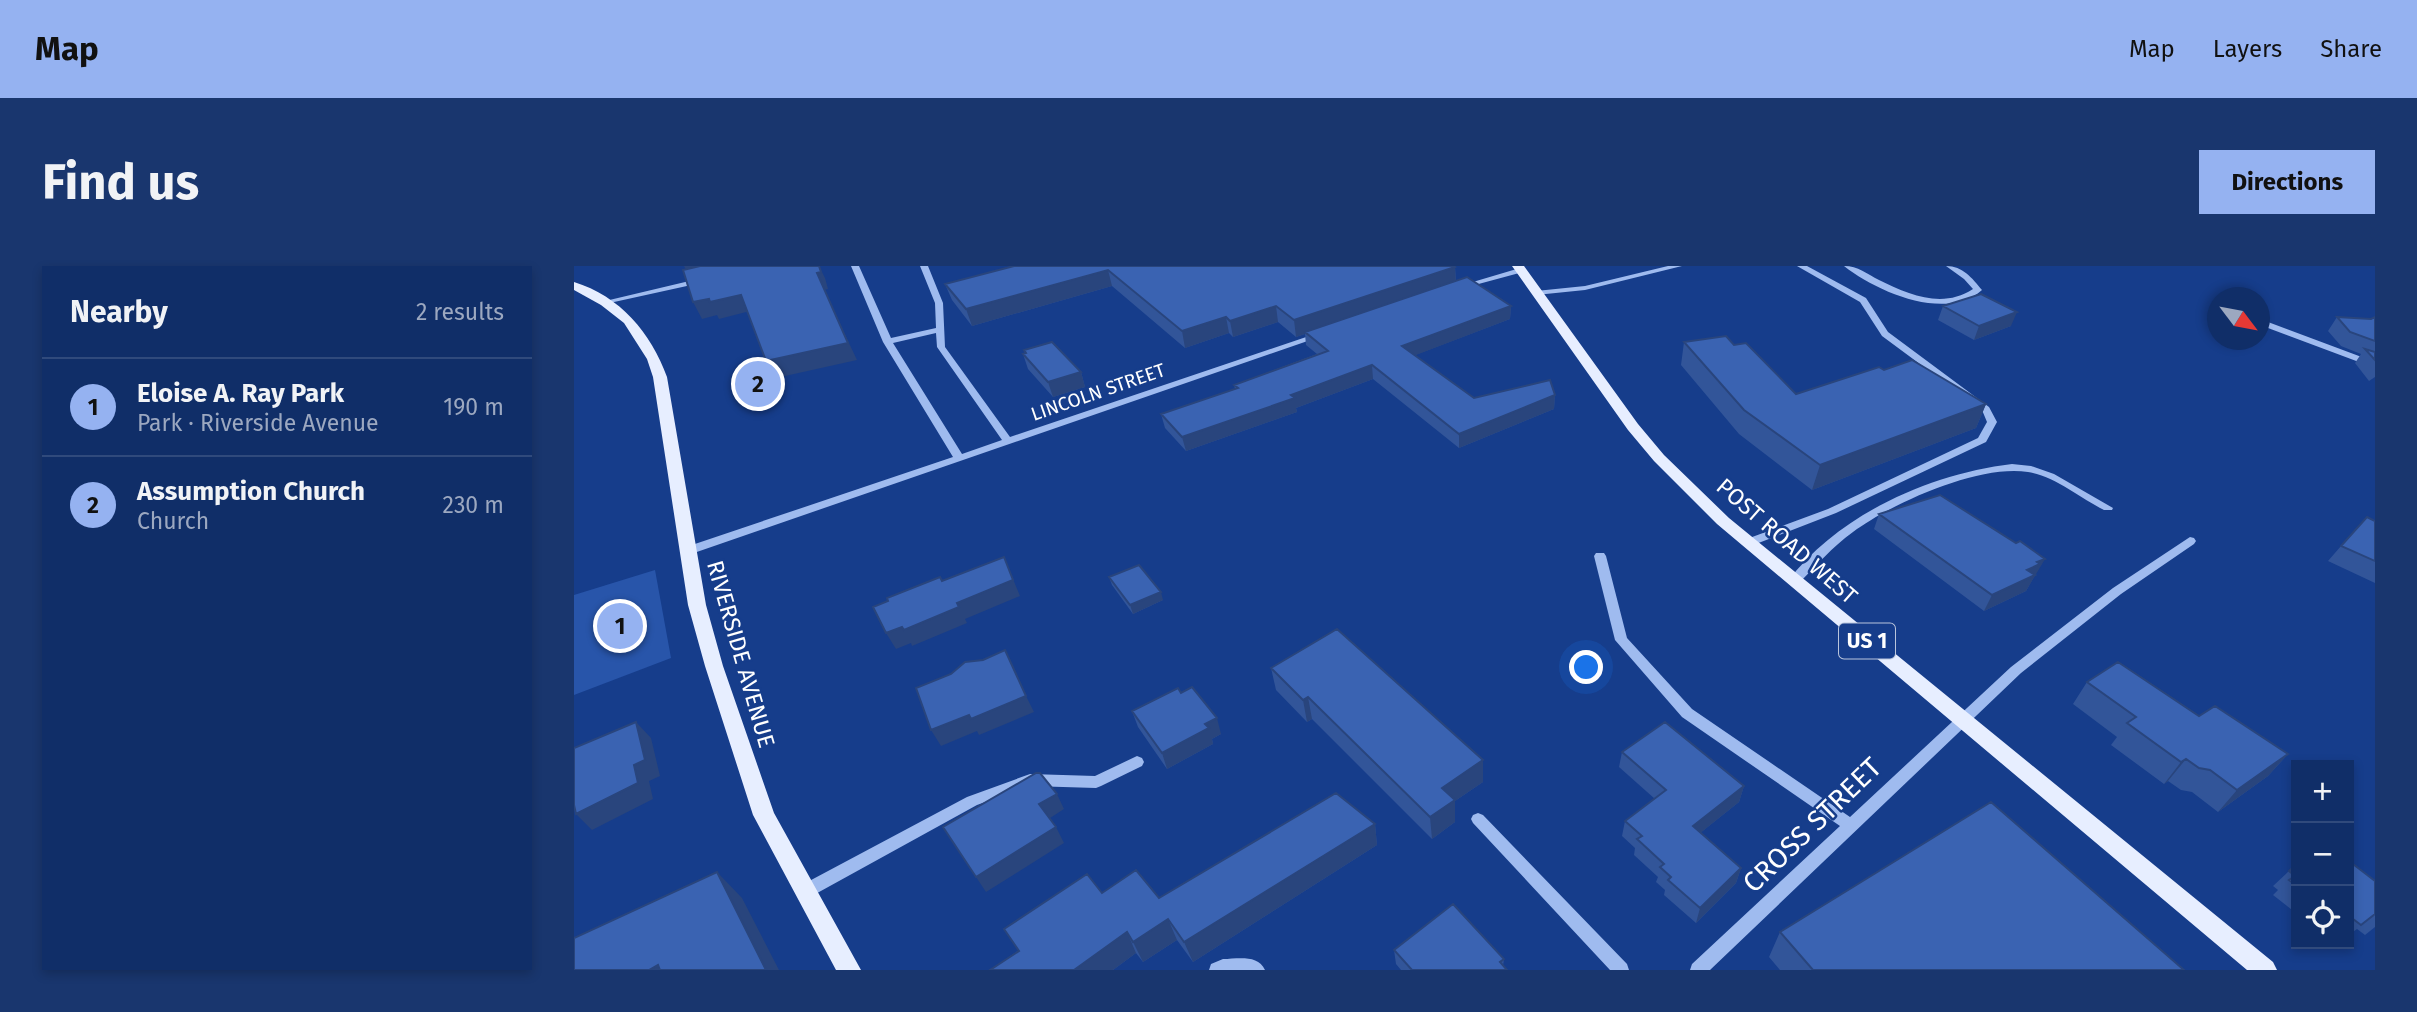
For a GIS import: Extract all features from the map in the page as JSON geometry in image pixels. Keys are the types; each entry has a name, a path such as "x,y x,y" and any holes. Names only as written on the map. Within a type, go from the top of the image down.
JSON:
{"main road":[{"name":"POST ROAD WEST","path":"1519,268 1650,448 1748,542 2265,970"},
{"name":"RIVERSIDE AVENUE","path":"574,285 605,302 637,328 648,342 655,362 697,605 764,815 849,970"}],"street":[{"path":"855,266 887,342 959,458"},
{"path":"924,266 942,316 938,330 941,347 1008,441"},
{"path":"1625,266 1633,277"},
{"path":"1536,293 1585,288 1664,267 1678,266"},
{"path":"1748,542 1832,511 1982,440 1990,431 1992,422 1986,409 1885,334 1863,300 1801,266"},
{"path":"1848,266 1920,298 1956,303 1971,297 1978,290 1968,278 1950,266"},
{"path":"1444,293 1519,268"},
{"path":"605,302 717,277"},
{"path":"2270,326 2375,365"},
{"path":"887,342 938,330"},
{"name":"LINCOLN STREET","path":"687,551 1331,331"},
{"path":"1794,581 1849,530 1888,506 1927,490 1996,470 2031,469 2108,508"},
{"path":"1963,720 2016,670 2117,591 2190,541"},
{"path":"1600,556 1621,640 1687,713 1850,825"},
{"name":"CROSS STREET","path":"1699,970 1963,720"},
{"path":"804,892 972,801 1030,780 1096,782 1137,762"},
{"path":"1478,819 1621,970"},
{"path":"1217,970 1223,967 1253,967 1257,970"}],"shaded area":[{"path":"655,570 671,658 574,695 574,595"}],"building":[{"path":"700,266 819,266 821,272 817,273 848,343 766,361 741,295 710,302 709,299 693,302 683,270"},
{"path":"1014,266 1455,267 1294,320 1276,306 1230,321 1226,317 1182,331 1108,270 966,309 945,284"},
{"path":"1467,277 1511,306 1402,346 1474,398 1550,380 1555,395 1459,434 1372,365 1291,395 1295,398 1182,437 1161,414 1238,388 1234,385 1328,351 1305,332"},
{"path":"1981,294 2017,312 1979,326 1943,306"},
{"path":"2337,317 2375,317 2375,341 2350,332"},
{"path":"1726,336 1734,345 1746,343 1796,394 1879,367 1884,370 1912,360 1986,404 1820,465 1744,410 1684,342"},
{"path":"1052,342 1081,372 1048,382 1023,354 1026,353 1024,350"},
{"path":"2365,349 2375,352 2375,360"},
{"path":"1940,495 2016,543 2020,541 2045,559 2027,570 2035,575 1992,595 1879,514"},
{"path":"2367,517 2375,521 2375,561 2341,546"},
{"path":"1004,557 1013,580 957,603 959,607 904,630 902,627 886,633 873,607 888,601 887,598 940,577 942,581"},
{"path":"1139,565 1161,592 1130,605 1109,577"},
{"path":"1337,629 1483,760 1442,788 1455,800 1430,817 1308,697 1303,700 1271,668"},
{"path":"1005,650 1026,696 971,719 969,715 931,730 916,688 951,674 965,662 983,660"},
{"path":"2118,662 2199,716 2215,706 2288,754 2237,790 2210,770 2199,768 2186,759 2181,762 2127,723 2136,717 2087,682"},
{"path":"1192,687 1217,718 1205,724 1209,728 1162,753 1132,711 1178,688 1181,693"},
{"path":"636,722 645,760 634,765 638,783 576,814 574,748"},
{"path":"1665,722 1744,786 1693,826 1741,868 1700,908 1668,880 1671,877 1660,867 1664,864 1637,839 1642,836 1625,821 1666,790 1622,752"},
{"path":"1040,773 1057,794 1039,804 1056,827 976,877 943,827"},
{"path":"1336,793 1375,824 1184,942 1168,919 1133,942 1127,932 1074,970 990,970 1019,951 1004,929 1087,874 1102,893 1136,870 1159,898"},
{"path":"1991,802 2184,970 1813,970 1780,932"},
{"path":"2354,865 2375,881 2375,914 2361,925 2354,920"},
{"path":"717,872 766,970 660,970 658,965 649,970 574,970 574,938"},
{"path":"1453,904 1504,959 1500,962 1507,970 1412,970 1394,950"}],"place":[{"name":"Assumption Church","path":"758,384"},
{"name":"Eloise A. Ray Park","path":"620,626"}]}
